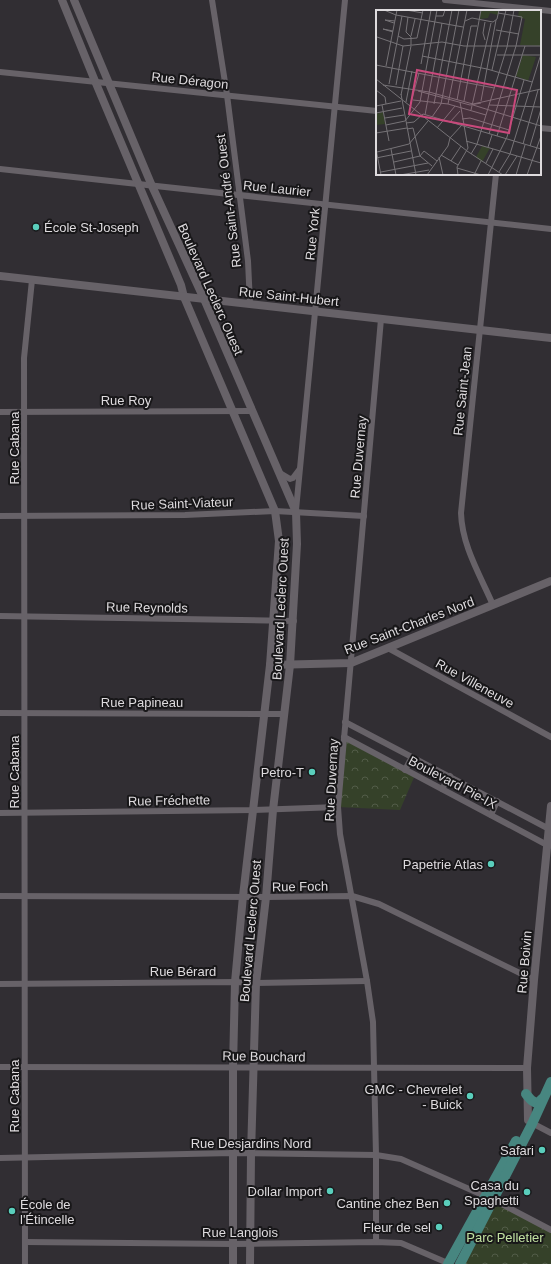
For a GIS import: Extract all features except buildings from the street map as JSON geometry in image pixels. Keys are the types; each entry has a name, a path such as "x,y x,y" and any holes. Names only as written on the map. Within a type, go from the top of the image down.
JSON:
{"main road":[{"path":"449,1264 489,1198 551,1082"},
{"path":"526,1094 531,1101 538,1102 542,1099"},
{"path":"460,1264 489,1198"}],"street":[{"name":"Boulevard Leclerc Ouest","path":"62,0 181,285 184,297 234,411 275,511 279,541 274,620 254,810 243,896 235,982 233,1067 233,1264"},
{"name":"Boulevard Leclerc Ouest","path":"74,0 152,186 204,299 296,512 297,544 294,621 256,983 250,1154 250,1264"},
{"name":"Rue Saint-André Ouest","path":"212,0 227,95 248,261 250,304"},
{"name":"Rue York","path":"296,512 346,0"},
{"path":"445,0 511,9 531,10"},
{"path":"541,10 551,11"},
{"name":"Rue Déragon","path":"0,72 376,111"},
{"path":"541,128 551,129"},
{"name":"Rue Laurier","path":"0,169 551,229"},
{"name":"Rue Saint-Jean","path":"493,605 465,543 461,528 461,513 496,175"},
{"name":"Rue Saint-Hubert","path":"0,276 551,338"},
{"name":"Rue Cabana","path":"25,1264 24,358 32,280"},
{"name":"Rue Duvernay","path":"376,1242 373,1022 340,834 338,807 381,319"},
{"name":"Rue Roy","path":"0,412 252,410"},
{"path":"280,473 290,479 294,478 299,470"},
{"name":"Rue Saint-Viateur","path":"0,516 185,514 275,511 364,516"},
{"name":"Rue Saint-Charles Nord","path":"270,665 351,663 550,583"},
{"name":"Rue Reynolds","path":"0,616 294,621"},
{"name":"Rue Villeneuve","path":"388,648 551,737"},
{"name":"Rue Papineau","path":"0,713 285,714"},
{"name":"Boulevard Pie-IX","path":"345,722 550,829"},
{"name":"Boulevard Pie-IX","path":"344,737 549,846"},
{"path":"405,770 412,757"},
{"path":"442,789 450,776"},
{"path":"491,815 497,801"},
{"name":"Rue Boivin","path":"530,1122 526,1094 527,1068 534,980 549,846 551,806"},
{"name":"Rue Fréchette","path":"0,813 274,810 338,807"},
{"name":"Rue Foch","path":"0,896 352,896 379,904 534,980"},
{"name":"Rue Bérard","path":"0,984 367,981"},
{"name":"Rue Bouchard","path":"0,1067 527,1068"},
{"path":"530,1122 551,1133"},
{"name":"Rue Desjardins Nord","path":"0,1158 233,1153 376,1155 401,1159 489,1198 551,1230"},
{"name":"Rue Langlois","path":"25,1242 233,1244 401,1243 449,1264"}],"green space":[{"path":"344,737 415,775 400,810 338,807"},
{"name":"Parc Pelletier","path":"494,1200 551,1230 551,1264 461,1264"}],"place":[{"name":"École St-Joseph","path":"36,227"},
{"name":"Petro-T","path":"312,772"},
{"name":"Papetrie Atlas","path":"491,864"},
{"name":"GMC - Chevrelet - Buick","path":"470,1096"},
{"name":"Safari","path":"542,1150"},
{"name":"Dollar Import","path":"330,1191"},
{"name":"Casa du Spaghetti","path":"527,1192"},
{"name":"Cantine chez Ben","path":"447,1203"},
{"name":"École de l'Étincelle","path":"12,1211"},
{"name":"Fleur de sel","path":"439,1227"}]}
